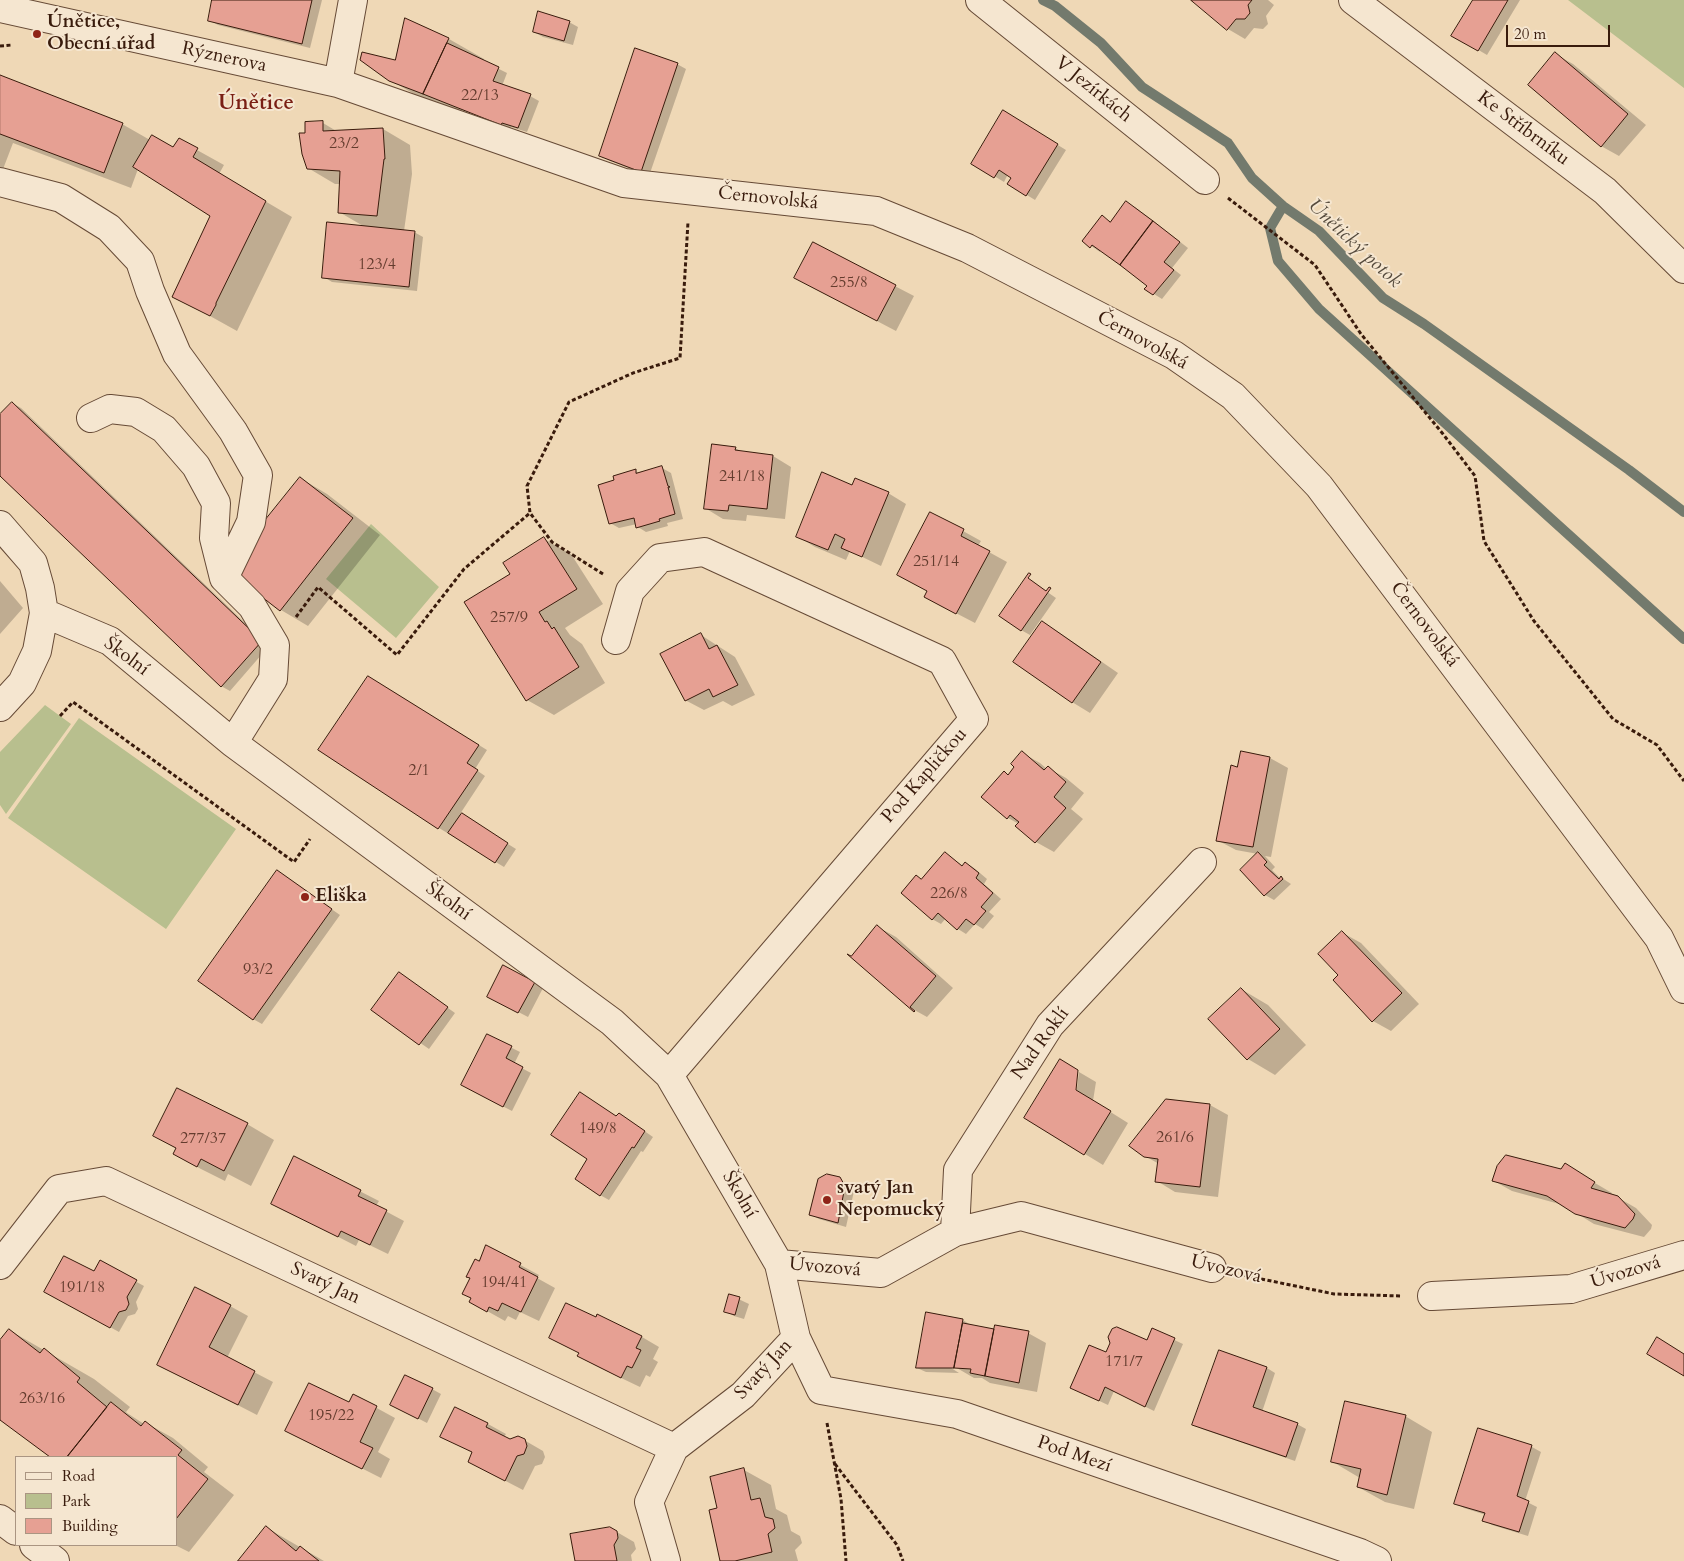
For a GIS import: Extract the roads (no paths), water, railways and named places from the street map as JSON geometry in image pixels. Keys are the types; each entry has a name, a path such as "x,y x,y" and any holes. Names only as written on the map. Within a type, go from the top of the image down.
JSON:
{"street":[{"path":"338,82 354,0"},
{"name":"V Jezírkách","path":"980,0 1205,180"},
{"name":"Ke Stříbrníku","path":"1353,0 1605,192 1684,269"},
{"name":"Rýznerova","path":"0,8 338,82"},
{"name":"Černovolská","path":"338,82 624,183 876,211 967,248 1165,351 1234,396 1319,486 1659,938 1684,989"},
{"path":"0,182 61,198 109,228 140,261 150,291 177,354 233,431 258,475 251,522 224,578"},
{"path":"91,418 110,409 136,412 164,429 196,466 216,503 214,538 224,578 252,606 275,645 273,679 233,743"},
{"path":"0,524 33,563 44,613 37,651 22,683 0,708"},
{"name":"Pod Kapličkou","path":"616,640 630,591 660,558 704,552 942,661 974,719 669,1075"},
{"name":"Školní","path":"44,613 110,641 233,743 612,1022 669,1075 779,1264"},
{"name":"Nad Roklí","path":"955,1232 958,1170 1050,1024 1202,862"},
{"name":"Svatý Jan","path":"0,1265 59,1189 106,1181 674,1448"},
{"name":"Úvozová","path":"779,1264 881,1272 955,1232 1021,1216 1212,1268"},
{"name":"Úvozová","path":"1432,1296 1571,1289 1684,1255"},
{"name":"Svatý Jan","path":"666,1561 649,1502 674,1448 743,1395 796,1338 779,1264"},
{"name":"Pod Mezí","path":"796,1338 821,1390 957,1414 1360,1553 1377,1561"},
{"path":"0,1519 15,1530"},
{"path":"35,1546 55,1561"}],"waterway":[{"name":"Únětický potok","path":"1043,0 1055,6 1101,43 1142,87 1228,143 1252,178 1283,206 1319,231 1383,298 1424,324 1629,470 1684,512"},
{"path":"1283,206 1270,228 1278,261 1319,309 1684,639"}],"place":[{"name":"Únětice, Obecní úřad","path":"37,34"},
{"name":"Eliška","path":"305,897"},
{"name":"svatý Jan Nepomucký","path":"827,1200"}],"district":[{"name":"Únětice","path":"256,104"}]}
